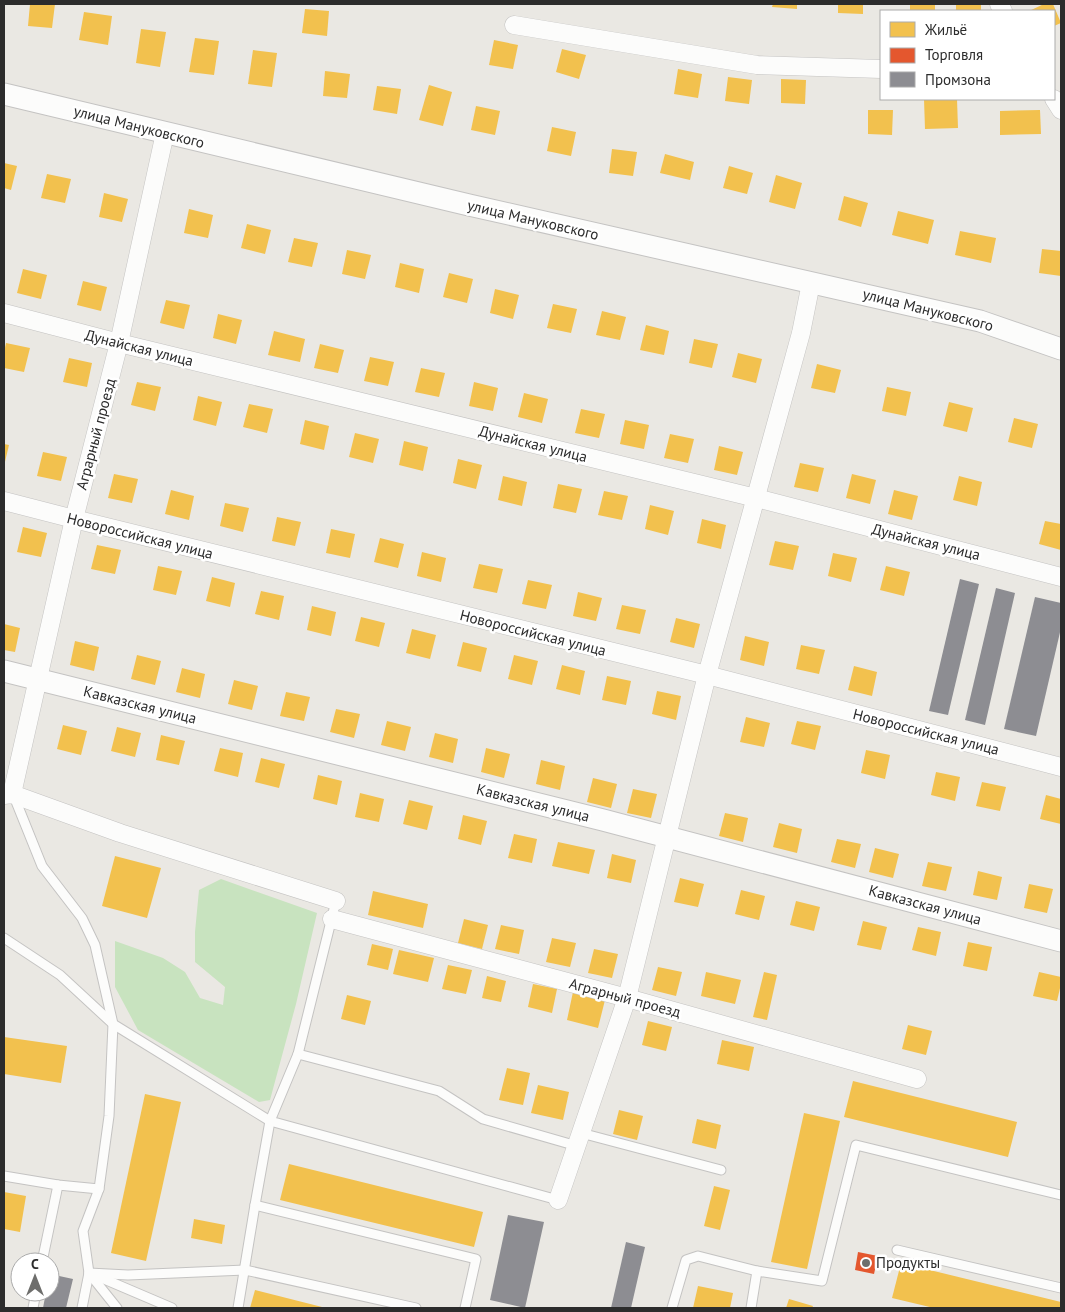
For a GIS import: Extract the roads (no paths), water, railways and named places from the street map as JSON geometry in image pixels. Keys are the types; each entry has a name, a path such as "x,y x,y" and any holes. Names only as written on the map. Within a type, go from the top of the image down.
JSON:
{"street":[{"path":"514,25 757,65 880,69"},
{"name":"улица Мануковского","path":"4,94 165,134 469,205 980,321 1061,350"},
{"name":"Аграрный проезд","path":"8,794 39,679 74,520 119,343 165,134"},
{"path":"558,1200 627,998 707,675 800,334 811,283"},
{"name":"Дунайская улица","path":"4,313 119,343 756,498 1061,577"},
{"name":"Новороссийская улица","path":"4,501 74,520 707,675 1061,767"},
{"name":"Кавказская улица","path":"4,670 668,837 1061,940"},
{"path":"8,794 120,833 336,901"},
{"name":"Аграрный проезд","path":"332,920 627,998 917,1079"}],"lane":[{"path":"8,794 42,866 82,918 95,945 113,1024 110,1116 99,1189 83,1231 89,1273 82,1308"},
{"path":"238,1308 270,1121 298,1054 336,901"},
{"path":"4,938 60,975 113,1024 270,1121 558,1200"},
{"path":"298,1054 438,1091 482,1119 721,1170"},
{"path":"672,1308 686,1260 698,1256 757,1271 822,1281 856,1145 1061,1195"},
{"path":"4,1176 58,1185 99,1189"},
{"path":"44,1252 58,1185"},
{"path":"255,1205 476,1259 465,1308"},
{"path":"897,1250 1061,1288"},
{"path":"89,1273 128,1275 244,1270 416,1308"},
{"path":"751,1308 757,1271"},
{"path":"89,1273 117,1308"},
{"path":"89,1273 172,1308"}],"place":[{"name":"Продукты","path":"866,1263"}]}
